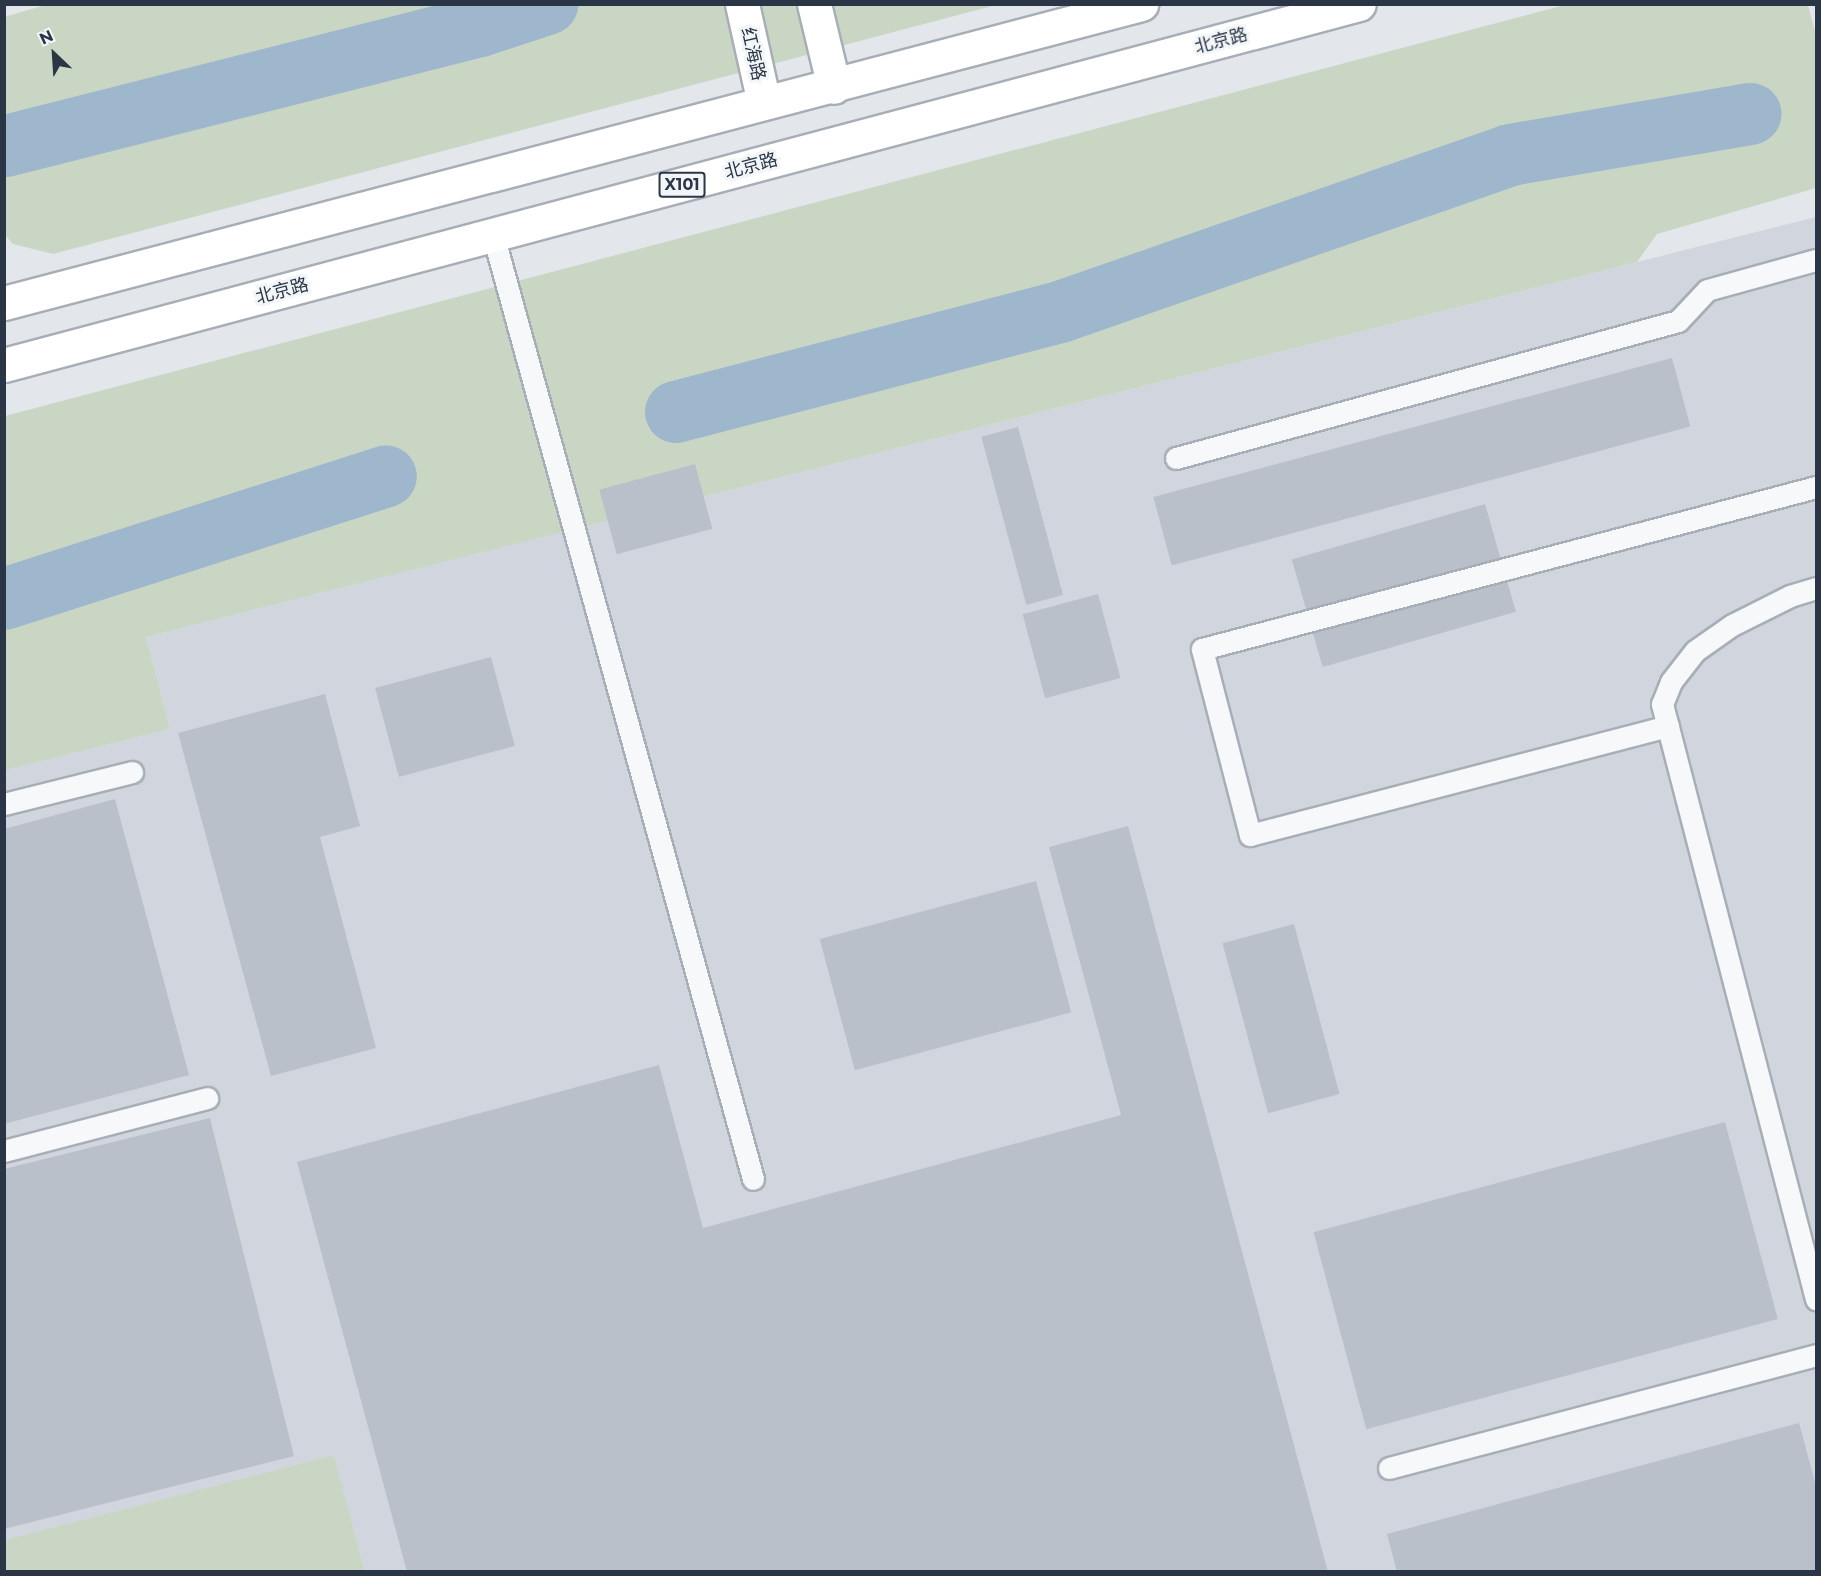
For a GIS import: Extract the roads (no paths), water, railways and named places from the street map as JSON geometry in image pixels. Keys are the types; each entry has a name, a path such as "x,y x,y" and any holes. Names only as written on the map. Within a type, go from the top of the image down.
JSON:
{"main road":[{"name":"红海路","path":"742,4 764,103"},
{"path":"814,4 834,87"},
{"path":"4,303 764,103 834,87 1142,4"},
{"name":"北京路","path":"4,365 1359,4"}],"lane":[{"path":"493,235 753,1179"},
{"path":"1176,458 1678,321 1707,290 1816,260"},
{"path":"1668,726 1250,835 1202,649 1816,488"},
{"path":"1816,588 1790,596 1751,615 1695,651 1671,682 1662,704 1816,1299"},
{"path":"4,804 132,772"},
{"path":"4,1151 207,1098"},
{"path":"1389,1468 1816,1355"}],"waterway":[{"path":"6,146 480,26 547,4"},
{"path":"676,412 1060,312 1510,155 1751,114"},
{"path":"4,599 386,476"}]}
